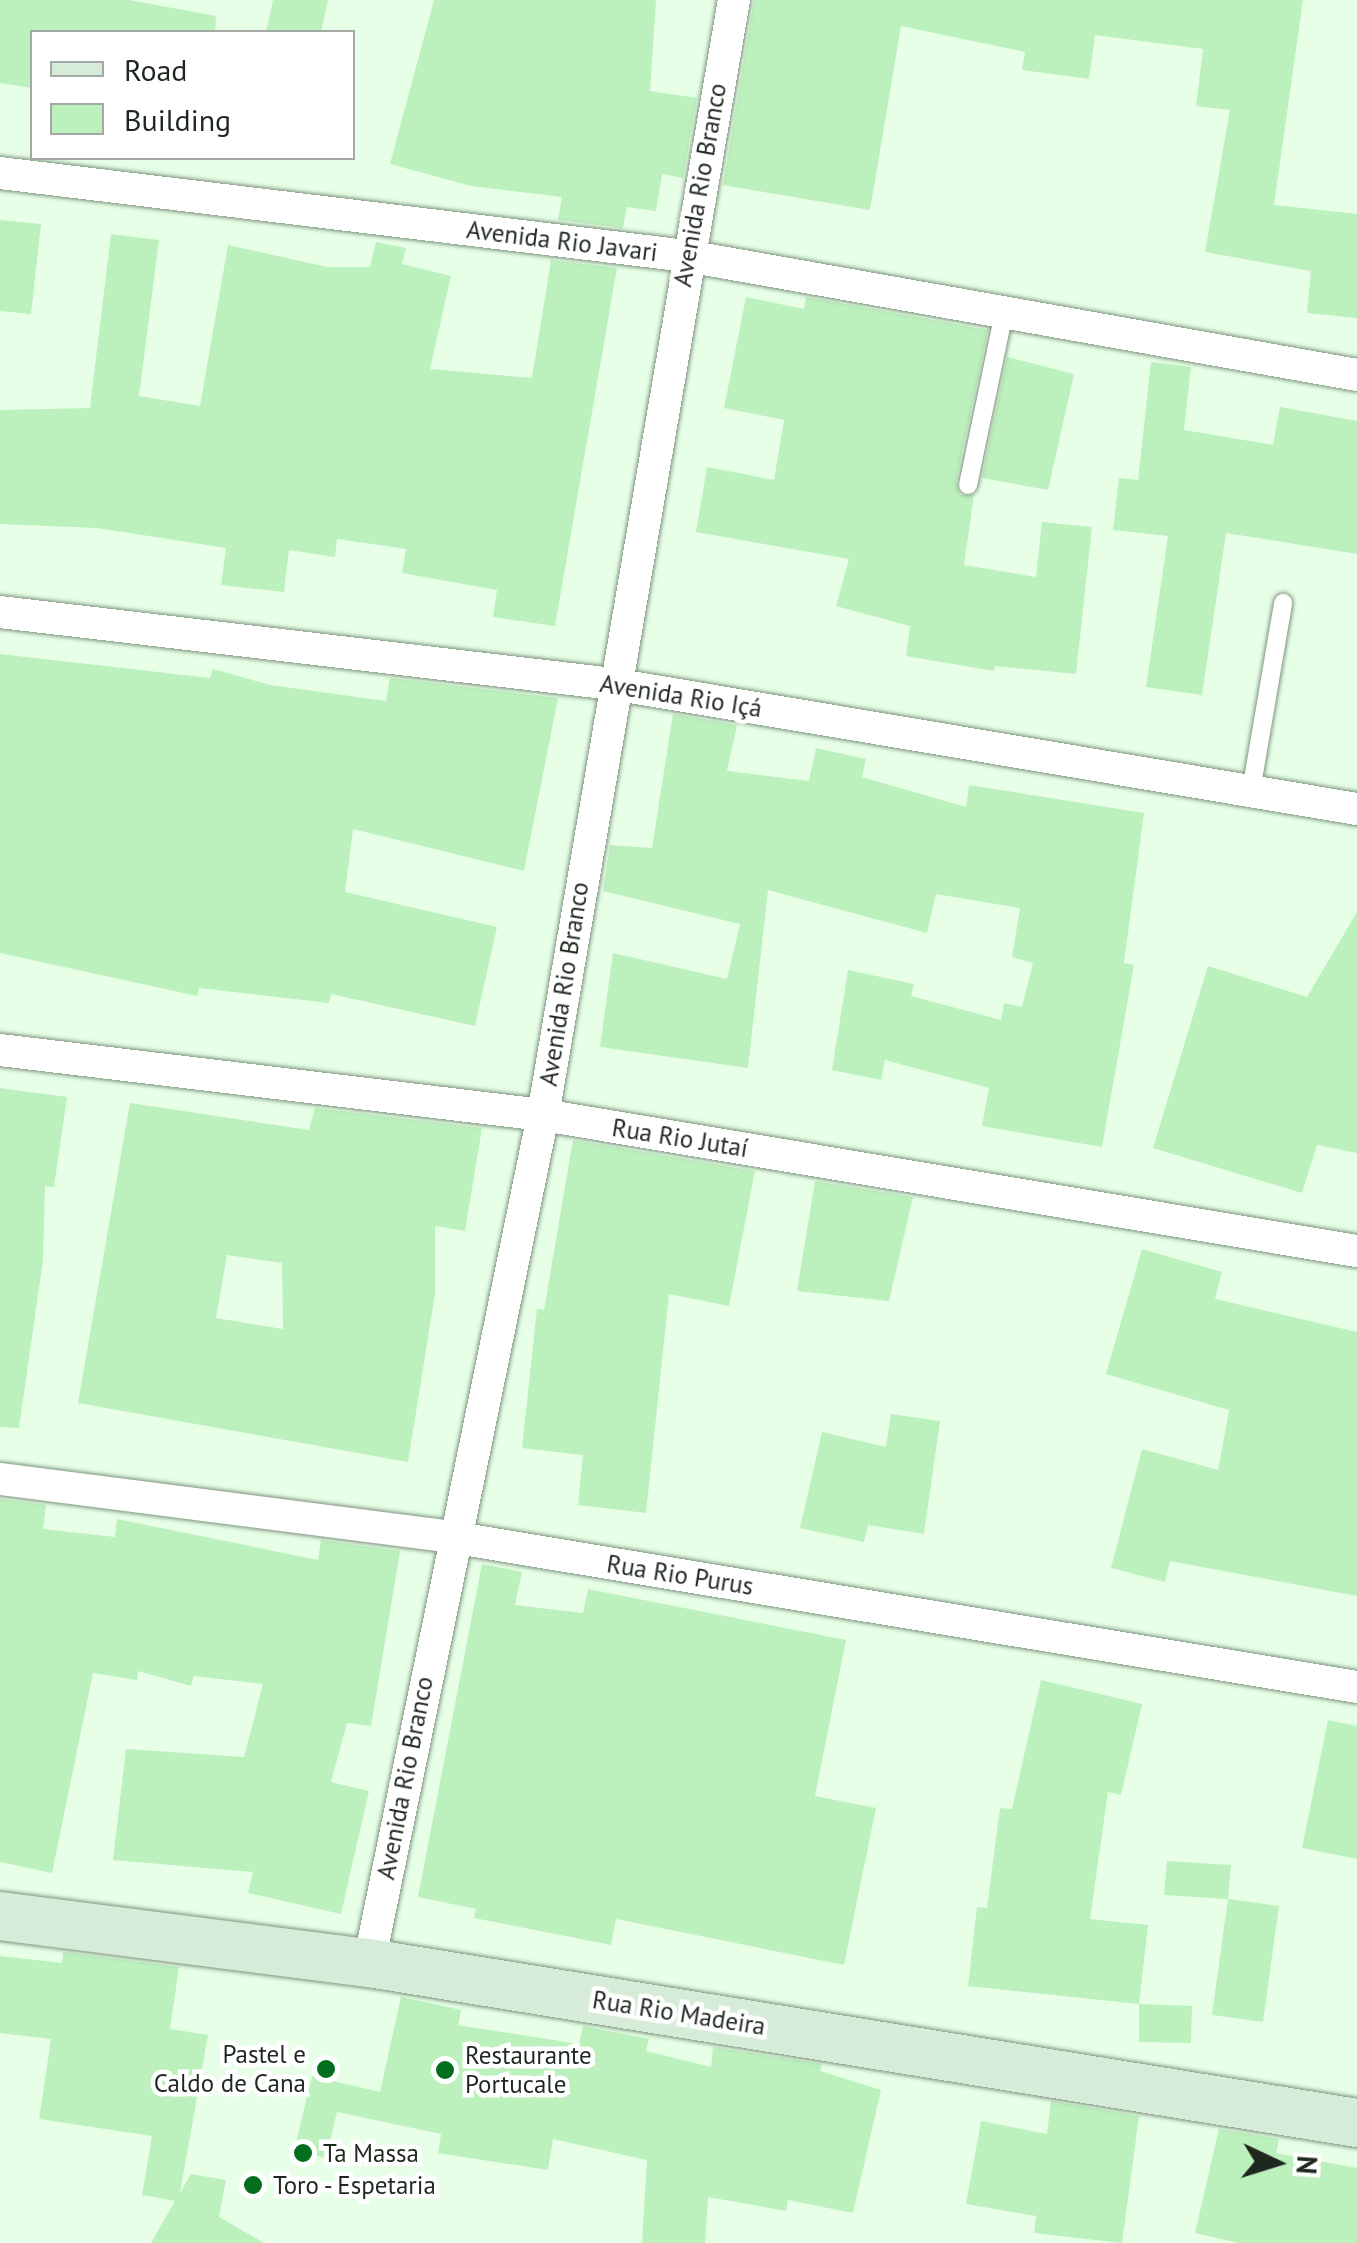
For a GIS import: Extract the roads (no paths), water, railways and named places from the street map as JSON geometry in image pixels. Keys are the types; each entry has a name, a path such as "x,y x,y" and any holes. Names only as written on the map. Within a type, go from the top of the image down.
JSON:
{"street":[{"name":"Avenida Rio Branco","path":"369,1963 451,1537 542,1115 612,684 734,0"},
{"name":"Avenida Rio Javari","path":"0,173 687,256 1357,376"},
{"name":"Avenida Rio Içá","path":"0,612 612,684 1357,809"},
{"name":"Rua Rio Jutaí","path":"0,1050 542,1115 1357,1251"},
{"name":"Rua Rio Purus","path":"0,1480 451,1537 1357,1688"},
{"name":"Rua Rio Madeira","path":"0,1916 369,1963 1357,2123"}],"lane":[{"path":"968,485 1004,312"},
{"path":"1251,791 1283,603"}],"place":[{"name":"Pastel e Caldo de Cana","path":"326,2069"},
{"name":"Restaurante Portucale","path":"445,2070"},
{"name":"Ta Massa","path":"303,2153"},
{"name":"Toro - Espetaria","path":"253,2185"}]}
